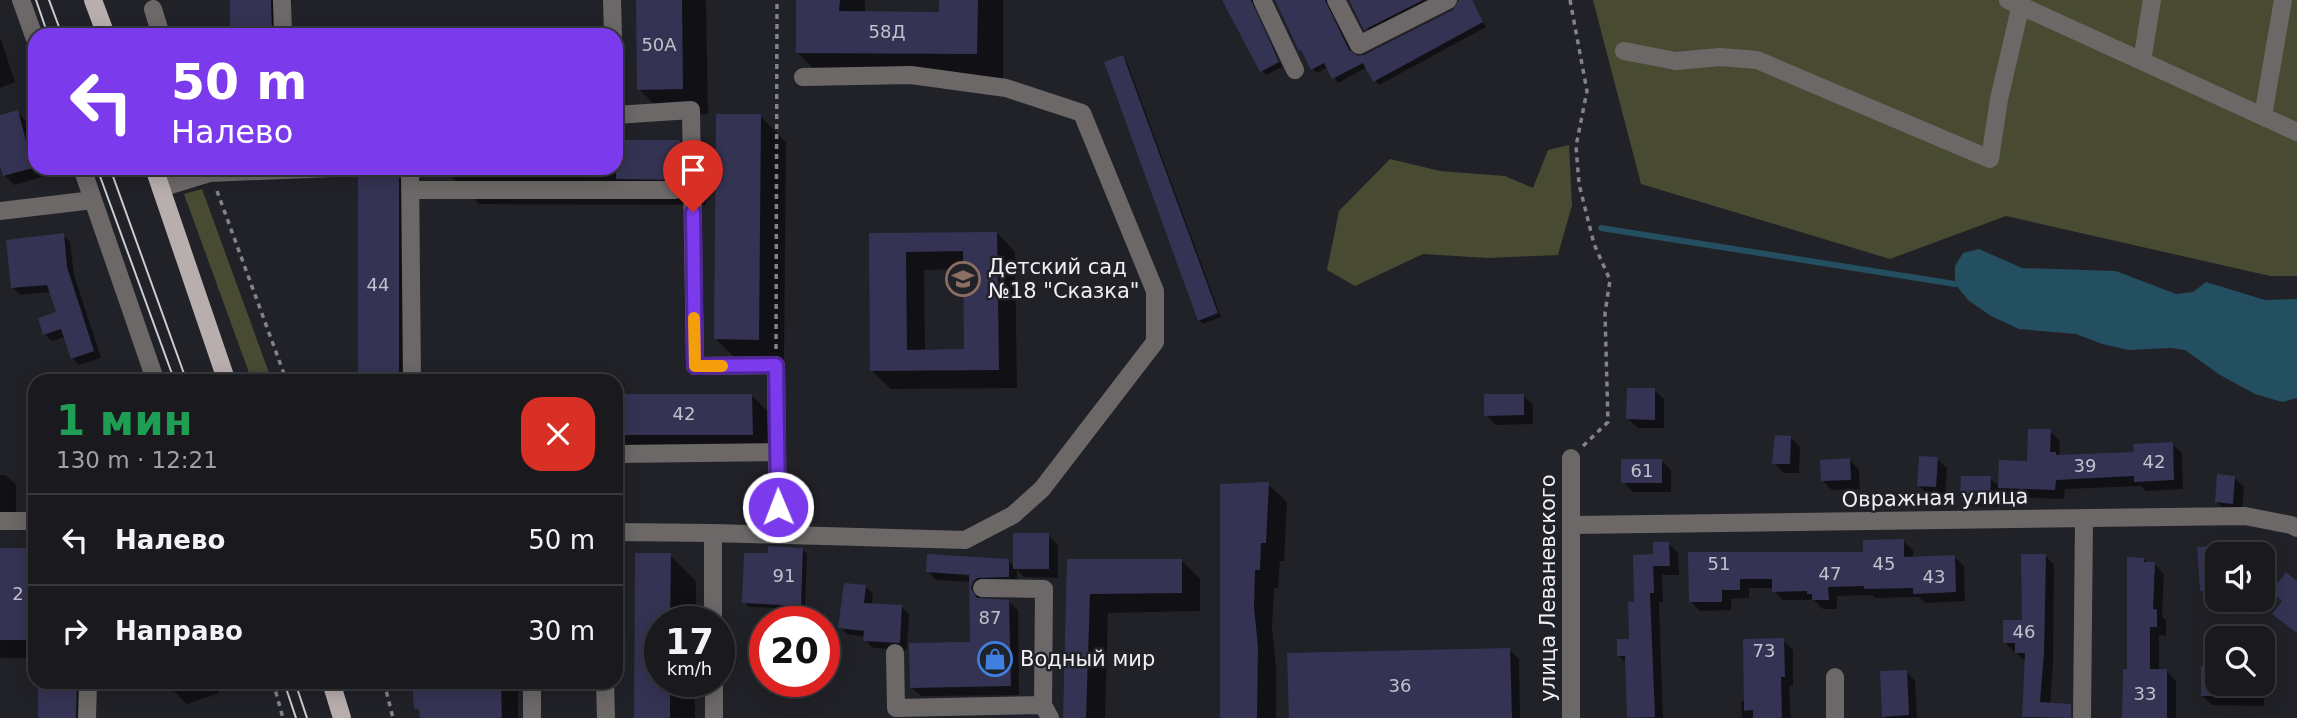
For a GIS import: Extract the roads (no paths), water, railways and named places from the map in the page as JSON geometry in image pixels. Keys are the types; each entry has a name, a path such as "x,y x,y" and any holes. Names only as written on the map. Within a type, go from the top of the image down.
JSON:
{"main road":[{"path":"93,0 103,28"},
{"path":"156,175 225,374"},
{"path":"333,689 342,718"}],"street":[{"path":"21,0 31,28"},
{"path":"282,0 283,28"},
{"path":"612,0 613,28"},
{"path":"1262,0 1295,69"},
{"path":"1336,0 1359,45 1448,0"},
{"path":"2143,61 2152,0"},
{"path":"2263,116 2283,0"},
{"path":"1624,51 1676,61 1720,57 1757,60 1990,159 2017,2 2297,132"},
{"path":"153,9 159,28"},
{"path":"623,533 965,540 1013,515 1042,489 1155,342 1155,291 1082,113 1006,89 925,77 803,77"},
{"path":"623,115 691,110 695,366 776,365 778,535"},
{"path":"84,175 153,374"},
{"path":"161,188 196,175"},
{"path":"410,175 412,374"},
{"path":"410,190 675,190"},
{"path":"0,211 93,200"},
{"path":"623,454 777,452"},
{"name":"улица Леваневского","path":"1571,718 1572,458"},
{"name":"Овражная улица","path":"1572,525 2245,516 2297,528"},
{"path":"2082,718 2084,519"},
{"path":"0,521 28,520"},
{"path":"713,533 713,606"},
{"path":"895,653 896,708 1047,712 1044,589 982,588"},
{"path":"1835,677 1835,718"},
{"path":"87,718 88,689"},
{"path":"532,689 532,718"},
{"path":"605,689 606,718"},
{"path":"714,697 714,718"}],"water":[{"path":"1979,249 2022,268 2116,271 2176,294 2193,292 2206,282 2265,300 2297,299 2297,398 2282,402 2255,394 2220,375 2185,350 2129,350 2076,334 2019,329 1991,316 1968,300 1955,284 1955,266 1963,253"}],"waterway":[{"path":"1601,228 1955,284"}],"tram line":[{"path":"36,0 46,28"},
{"path":"49,0 59,28"},
{"path":"100,175 172,374"},
{"path":"113,175 184,374"},
{"path":"286,689 296,718"},
{"path":"297,689 307,718"}],"place":[{"name":"Детский сад №18 \"Сказка\"","path":"963,279"},
{"name":"Водный мир","path":"995,659"}]}
